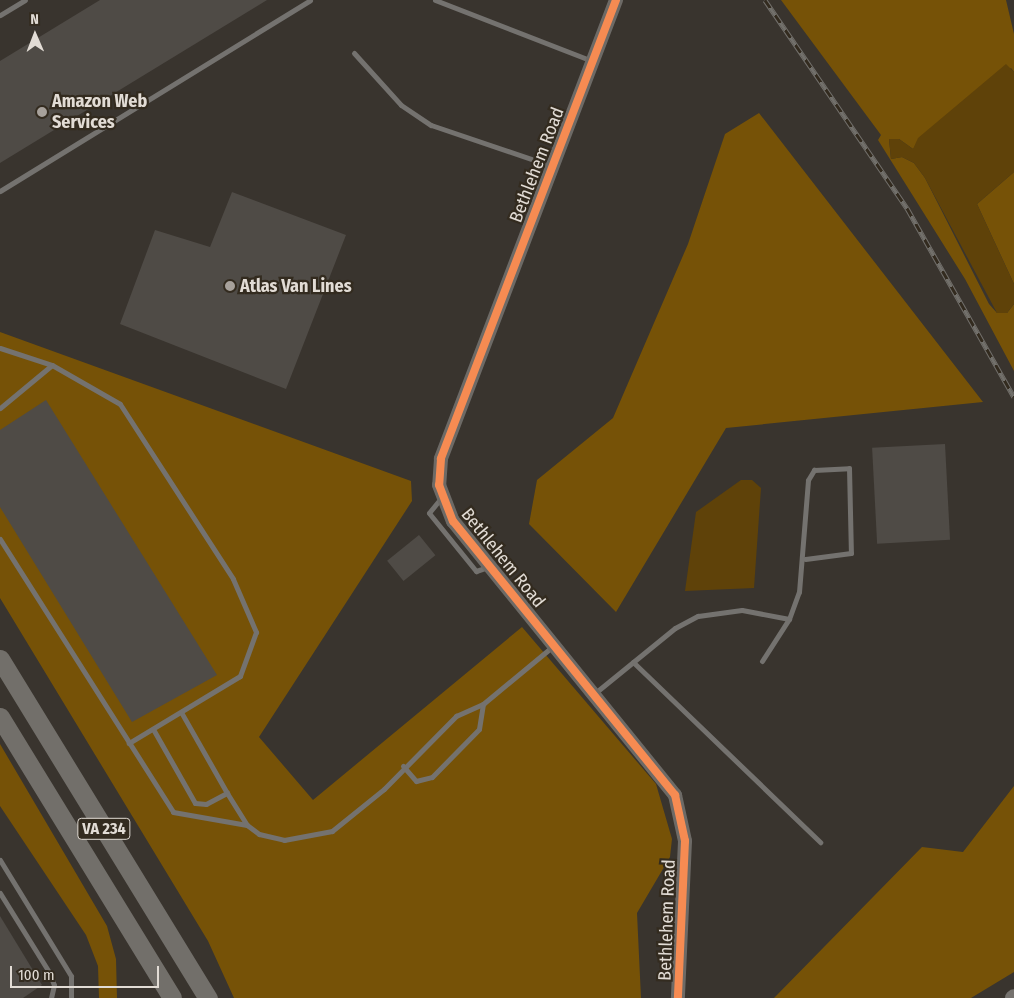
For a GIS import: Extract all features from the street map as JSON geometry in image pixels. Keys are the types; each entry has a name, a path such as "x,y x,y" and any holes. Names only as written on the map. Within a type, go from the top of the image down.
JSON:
{"highway":[{"name":"VA 234","path":"0,659 208,998"},
{"name":"VA 234","path":"0,717 172,998"}],"street":[{"name":"Bethlehem Road","path":"616,0 441,459 441,498 453,522 668,782 681,810 685,841 678,998"}],"lane":[{"path":"0,15 25,0"},
{"path":"0,191 310,0"},
{"path":"435,0 592,61"},
{"path":"354,52 401,105 431,125 552,166"},
{"path":"0,348 52,365 120,404 224,564 256,632 240,676 129,743"},
{"path":"0,408 52,365"},
{"path":"762,661 789,619 805,559 808,480 814,470 849,468 851,553 805,559"},
{"path":"0,539 173,812 247,825"},
{"path":"595,693 675,628 698,616 742,610 789,619"},
{"path":"181,712 247,825 259,834 284,840 332,831 384,789 403,766 456,716 483,704 555,645"},
{"path":"633,662 820,842"},
{"path":"403,766 416,780 432,777 479,729 483,704"},
{"path":"153,729 195,803 206,804 227,792"},
{"path":"0,860 71,976 71,998"},
{"path":"0,893 48,972 54,985 50,998"}],"shaded area":[{"path":"781,0 1006,0 1014,34 1014,72 1011,68 913,149 899,139 889,139 891,159 902,157 914,163 925,178 989,304 997,313 1007,313 1014,304 1014,371 965,279 878,140 881,135"},
{"path":"1006,64 1014,72 1014,172 977,204 1014,284 1014,304 1007,313 997,313 925,178 914,163 902,157 891,159 889,139 899,139 913,149 918,138"},
{"path":"759,113 983,402 726,428 616,612 529,524 537,480 613,418 688,244 725,134"},
{"path":"1014,172 1014,284 977,204"},
{"path":"0,332 411,481 412,501 259,737 313,800 522,627 656,784 672,839 670,857 637,913 641,998 234,998 208,941 0,598"},
{"path":"741,480 752,480 761,488 754,588 685,591 696,512"},
{"path":"0,744 107,926 116,959 117,998 99,998 98,966 86,935 0,806"},
{"path":"1014,786 1014,972 971,998 774,998 922,847 963,852"}],"building":[{"name":"Amazon Web Services","path":"100,0 267,0 0,163 0,61"},
{"name":"Atlas Van Lines","path":"232,192 346,235 286,389 120,324 155,230 210,247"},
{"path":"46,400 217,675 132,722 0,507 0,430"},
{"path":"945,444 950,540 877,544 872,448"},
{"path":"419,535 435,555 403,581 387,561"},
{"path":"0,916 42,985 23,998 0,998"}],"railway":[{"path":"765,0 907,208 1014,397"}],"cycle path":[{"path":"616,0 441,459 439,485 453,521 675,795 685,841 678,998"}],"place":[{"name":"Amazon Web Services","path":"42,112"},
{"name":"Atlas Van Lines","path":"230,286"}]}
